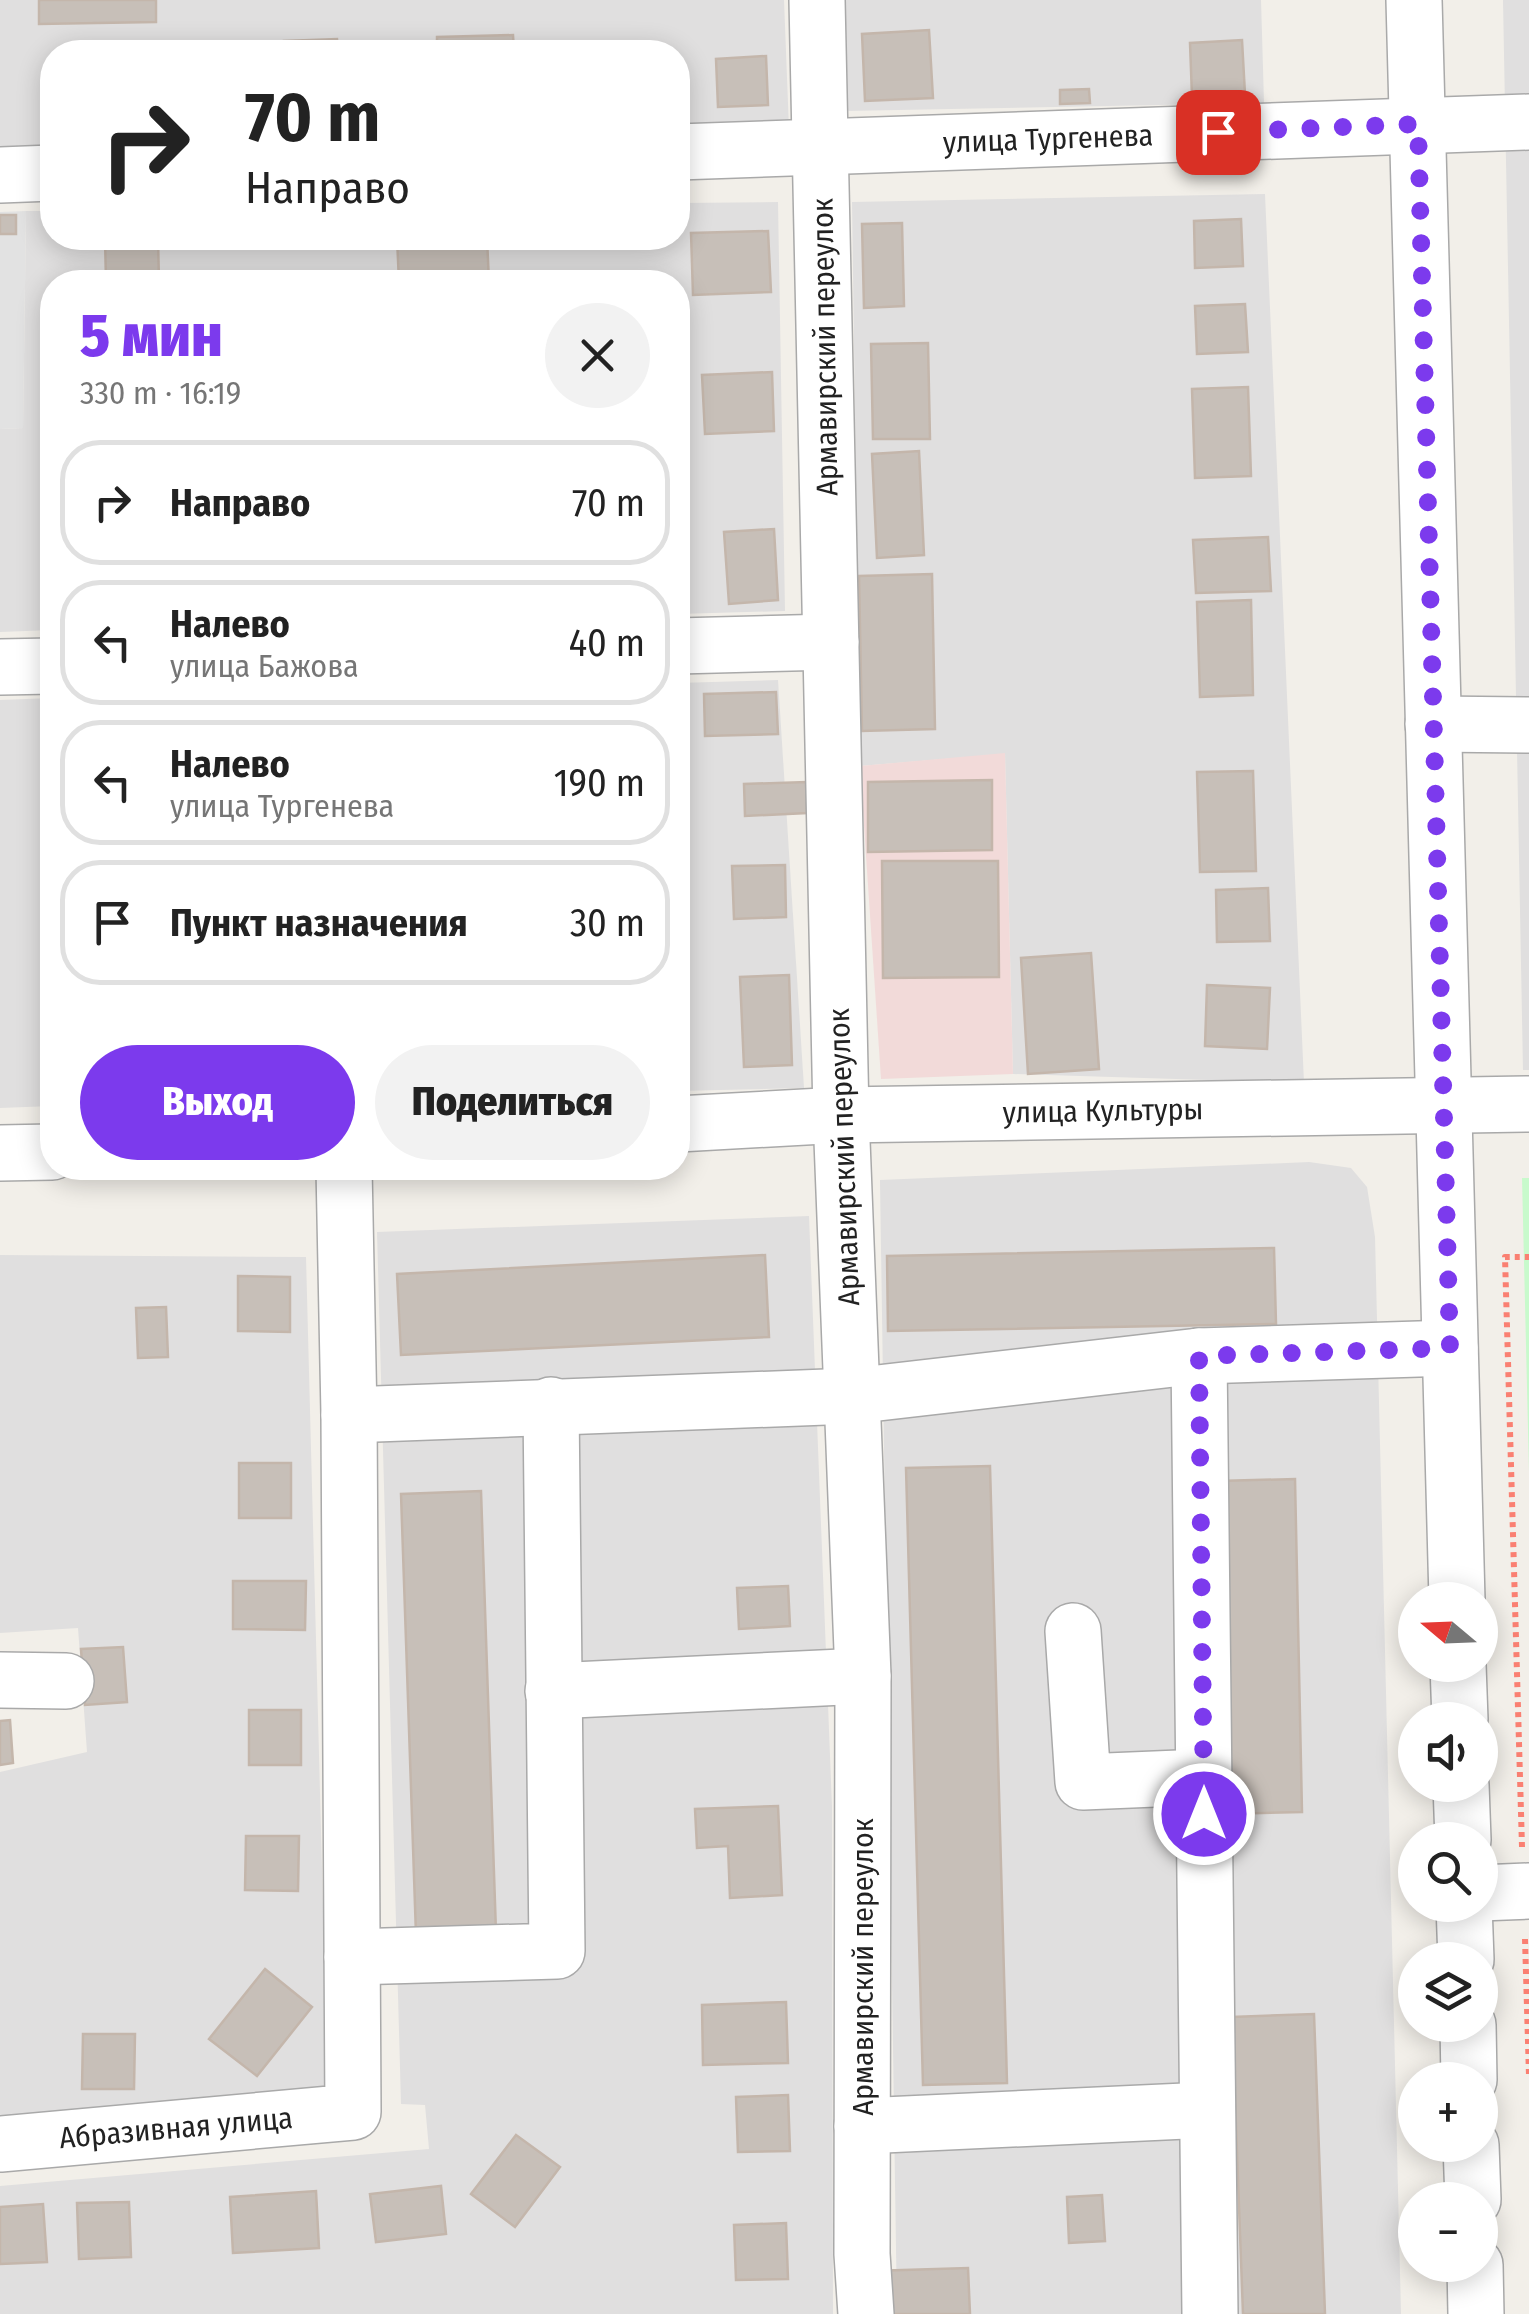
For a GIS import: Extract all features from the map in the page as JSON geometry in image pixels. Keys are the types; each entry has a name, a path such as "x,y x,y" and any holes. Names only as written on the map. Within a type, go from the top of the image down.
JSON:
{"street":[{"name":"Армавирский переулок","path":"817,0 842,1114 863,1676 862,2126 866,2314"},
{"path":"1414,0 1456,1582"},
{"name":"улица Тургенева","path":"690,152 1529,122"},
{"path":"0,175 40,173"},
{"path":"690,646 831,642"},
{"path":"0,668 40,666"},
{"path":"1433,724 1529,726"},
{"name":"улица Культуры","path":"690,1123 842,1114 1529,1104"},
{"path":"0,1153 40,1152"},
{"path":"344,1180 352,1956 557,1952 551,1405"},
{"path":"349,1416 852,1396 1199,1356 1450,1348"},
{"path":"1199,1356 1210,2314"},
{"path":"1073,1631 1083,1782 1203,1777"},
{"path":"553,1691 863,1676"},
{"path":"0,1680 66,1680"},
{"name":"Абразивная улица","path":"0,2144 353,2112 352,1956"},
{"path":"862,2126 1207,2110"},
{"path":"1475,2282 1476,2314"}],"path":[{"path":"1529,1256 1505,1257 1511,1892 1529,2076"}],"shaded area":[{"path":"0,0 784,0 789,129 690,132 690,40 40,40 40,153 0,154"},
{"path":"844,0 1261,0 1264,103 845,111"},
{"path":"1503,0 1529,0 1529,1070 1523,1070"},
{"path":"1265,194 1304,1083 1013,1074 1005,754 860,766 852,202"},
{"path":"778,202 785,611 690,614 690,270 40,270 40,630 0,632 0,429 23,428 26,211 40,211 40,250 690,250 690,203"},
{"path":"26,211 23,428 0,429 0,212"},
{"path":"778,680 804,1088 690,1091 690,683"},
{"path":"40,698 40,1106 0,1108 0,700"},
{"path":"1005,753 1013,1074 881,1079 860,766"},
{"path":"1309,1162 1351,1168 1367,1187 1375,1237 1401,2314 897,2314 880,1180"},
{"path":"809,1216 832,1807 833,2314 0,2314 0,2186 429,2149 425,2105 401,2104 377,1232"},
{"path":"0,1255 306,1257 328,2099 0,2119 0,1772 87,1752 78,1628 0,1633"}],"green space":[{"path":"1522,1178 1529,1178 1529,1471"}],"building":[{"path":"39,0 156,0 156,22 39,24"},
{"path":"929,30 933,98 865,101 862,34"},
{"path":"513,35 513,40 437,40"},
{"path":"1242,40 1245,94 1192,97 1190,43"},
{"path":"766,56 768,105 718,107 716,59"},
{"path":"1089,89 1090,103 1060,104 1060,90"},
{"path":"0,215 16,215 16,234 0,234"},
{"path":"1241,219 1243,266 1195,268 1194,221"},
{"path":"902,223 904,306 864,308 862,224"},
{"path":"768,231 771,292 693,295 691,233"},
{"path":"105,250 158,250 159,270 106,270"},
{"path":"398,250 488,250 488,270 398,270"},
{"path":"1245,304 1248,352 1197,354 1195,306"},
{"path":"928,343 930,439 873,439 871,344"},
{"path":"772,372 774,431 705,434 702,375"},
{"path":"1248,387 1251,476 1195,478 1192,389"},
{"path":"919,451 924,555 877,558 872,454"},
{"path":"774,529 778,600 729,604 724,532"},
{"path":"1268,537 1271,591 1196,593 1193,540"},
{"path":"932,574 935,729 862,731 859,576"},
{"path":"1251,600 1253,695 1200,697 1197,602"},
{"path":"776,692 778,734 705,736 704,694"},
{"path":"1253,771 1256,871 1200,872 1197,772"},
{"path":"992,780 992,850 868,852 868,782"},
{"path":"806,782 807,813 745,816 744,784"},
{"path":"882,861 998,861 999,977 883,978"},
{"path":"785,865 786,917 734,919 732,866"},
{"path":"1268,888 1270,941 1217,942 1216,890"},
{"path":"1091,953 1099,1069 1028,1074 1021,958"},
{"path":"789,975 792,1065 744,1067 740,977"},
{"path":"1207,985 1270,988 1267,1049 1205,1046"},
{"path":"1274,1248 1276,1324 888,1331 887,1256"},
{"path":"765,1255 769,1337 401,1355 397,1274"},
{"path":"238,1276 290,1277 290,1332 238,1331"},
{"path":"166,1307 168,1357 138,1358 136,1308"},
{"path":"239,1463 291,1463 291,1518 239,1518"},
{"path":"990,1466 1007,2083 923,2085 906,1468"},
{"path":"1295,1479 1302,1812 1225,1814 1218,1481"},
{"path":"481,1491 496,1932 416,1935 401,1494"},
{"path":"233,1581 306,1581 305,1630 233,1629"},
{"path":"788,1586 790,1626 739,1629 737,1588"},
{"path":"123,1647 127,1702 85,1705 81,1649"},
{"path":"249,1710 301,1710 301,1765 249,1765"},
{"path":"10,1720 13,1763 0,1765 0,1721"},
{"path":"778,1806 782,1895 730,1898 728,1846 697,1848 695,1809"},
{"path":"246,1836 299,1836 298,1891 245,1890"},
{"path":"265,1969 312,2007 257,2076 209,2039"},
{"path":"786,2002 788,2063 703,2065 702,2005"},
{"path":"1314,2014 1325,2314 1243,2314 1232,2017"},
{"path":"83,2034 135,2034 134,2089 82,2089"},
{"path":"788,2095 790,2151 738,2152 736,2097"},
{"path":"516,2135 560,2167 515,2227 471,2194"},
{"path":"441,2186 446,2234 376,2242 370,2194"},
{"path":"316,2191 319,2248 233,2253 230,2197"},
{"path":"1102,2195 1105,2241 1069,2243 1067,2197"},
{"path":"129,2202 131,2257 79,2259 77,2203"},
{"path":"43,2204 47,2262 0,2264 0,2207"},
{"path":"786,2223 788,2279 736,2280 734,2225"},
{"path":"968,2268 970,2314 873,2314 871,2271"}],"route":[{"path":"1204,1814 1199,1356 1450,1348 1418,124 1218,132"}]}
